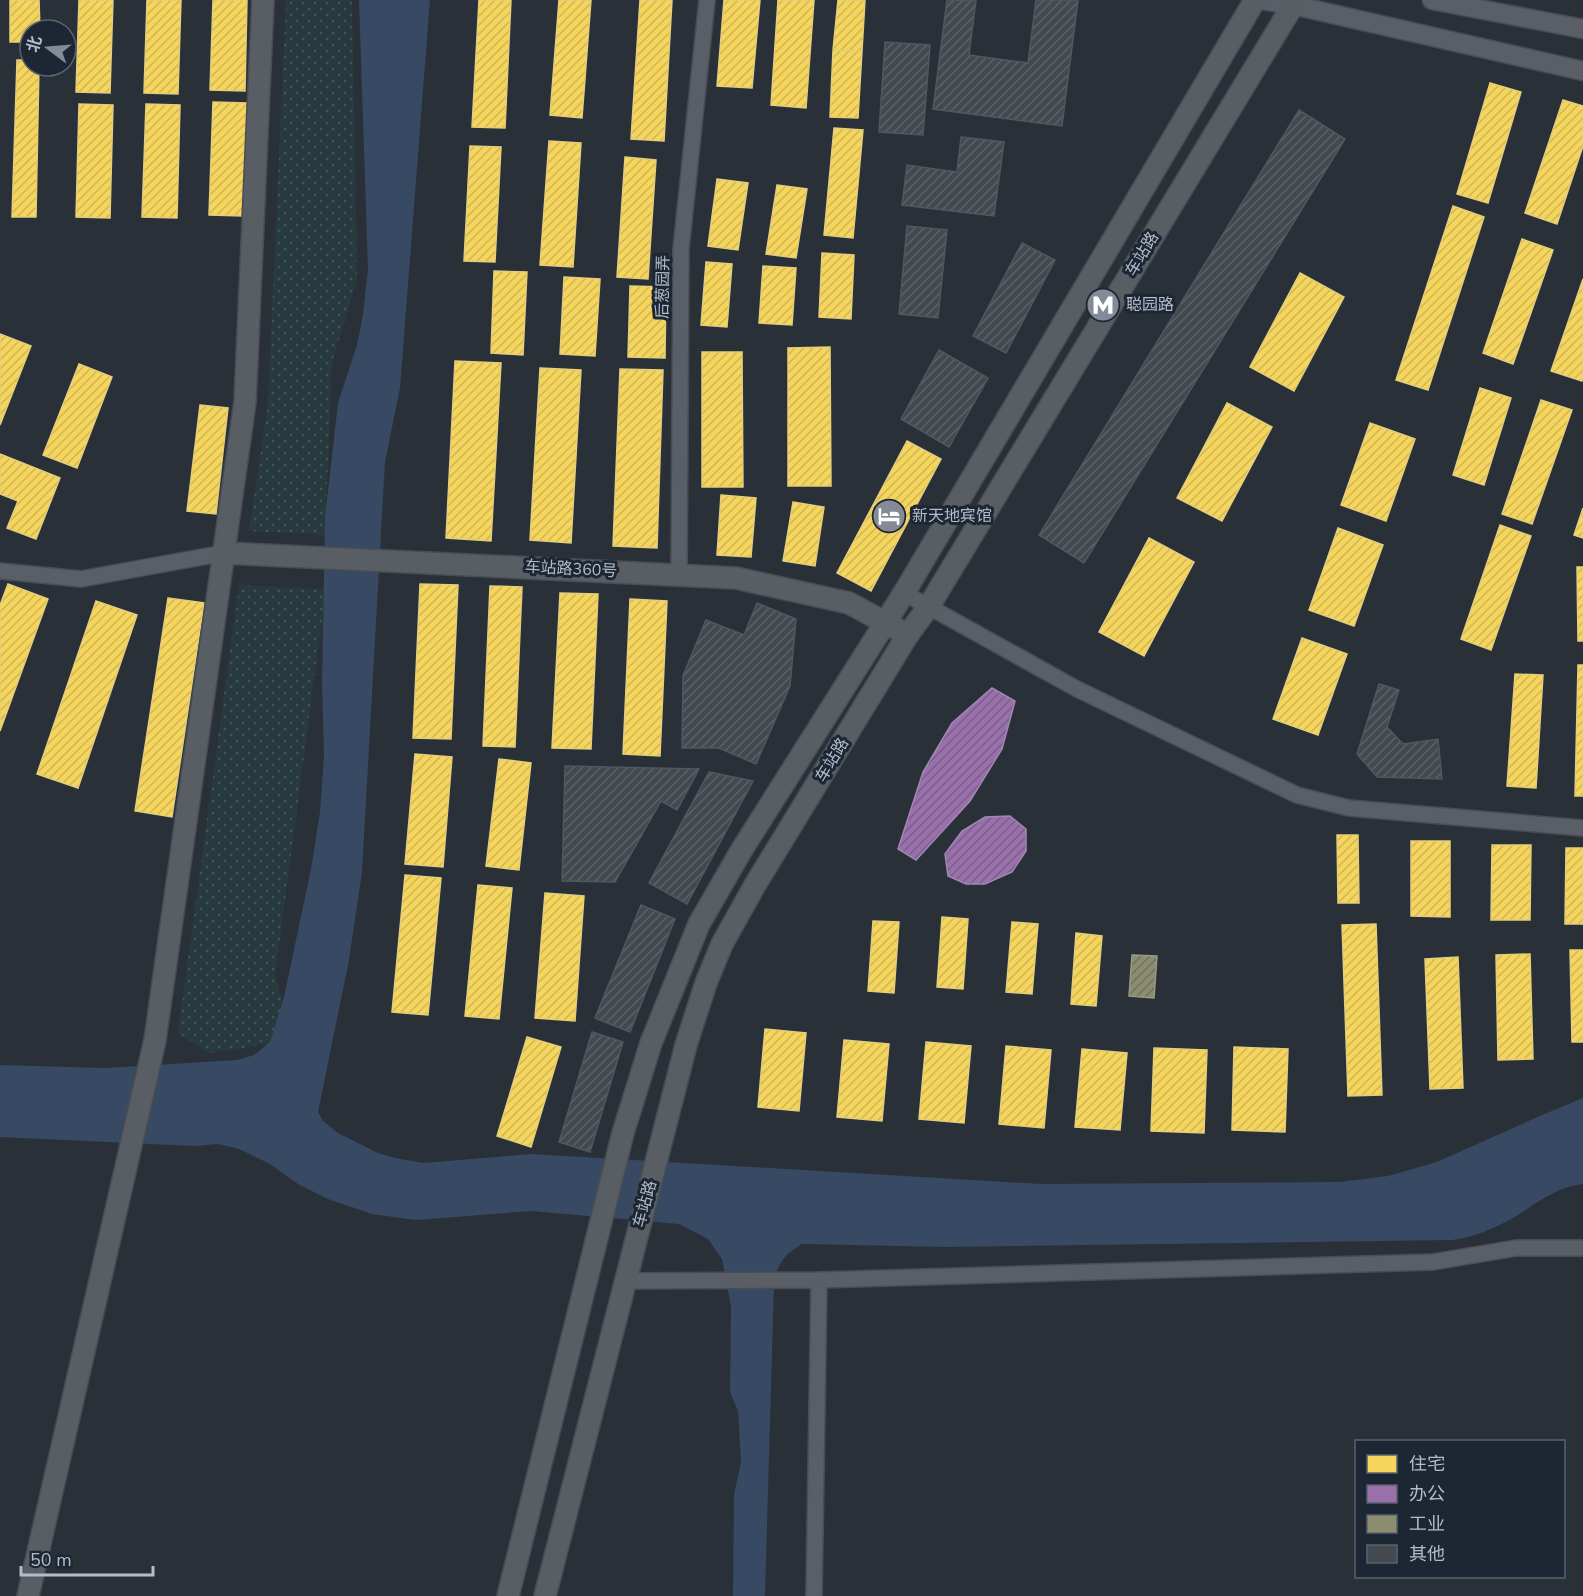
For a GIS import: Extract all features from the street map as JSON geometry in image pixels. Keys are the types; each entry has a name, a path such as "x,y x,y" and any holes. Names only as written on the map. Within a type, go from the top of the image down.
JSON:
{"main road":[{"path":"28,1596 155,1040 245,402 263,0"},
{"name":"车站路","path":"507,1596 623,1133 651,1043 699,924 741,851 904,593 1255,0"},
{"name":"车站路","path":"545,1596 624,1281 687,1045 706,983 722,944 755,885 908,636 929,606 1293,3"},
{"name":"车站路360号","path":"224,553 736,578 849,603 885,621 908,636"}],"street":[{"name":"后葱园弄","path":"679,575 681,249 707,0"},
{"path":"1261,0 1293,3 1583,71"},
{"path":"1432,0 1583,29"},
{"path":"0,571 81,579 224,553"},
{"path":"904,593 1077,689 1297,795 1349,808 1583,828"},
{"path":"624,1281 819,1280 1433,1262 1516,1248 1583,1248"},
{"path":"813,1596 819,1280"}],"green space":[{"path":"286,0 352,0 357,279 332,362 325,535 249,531 268,403"},
{"path":"239,585 326,589 275,976 286,1014 276,1043 209,1053 178,1033"}],"water":[{"path":"359,0 430,0 400,388 385,462 362,872 349,960 318,1112 323,1121 338,1133 378,1153 424,1163 532,1154 1041,1184 1340,1182 1388,1176 1437,1162 1583,1098 1583,1184 1555,1192 1515,1217 1492,1228 1469,1237 1453,1240 947,1247 802,1244 783,1260 777,1270 774,1283 765,1596 733,1596 734,1495 741,1462 738,1411 730,1392 731,1307 722,1259 708,1239 679,1224 531,1211 416,1220 372,1214 328,1199 298,1184 270,1164 239,1149 218,1144 194,1146 0,1137 0,1065 105,1068 237,1060 254,1055 270,1042 284,997 311,869 320,812 324,756 322,683 325,518 338,403 357,345 368,269"}],"building: 住宅":[{"path":"10,0 39,0 40,18 18,18 18,42 10,42"},
{"path":"79,0 113,0 110,93 76,92"},
{"path":"147,0 181,0 178,94 144,93"},
{"path":"213,0 247,0 245,91 210,90"},
{"path":"479,0 511,0 505,128 472,127"},
{"path":"559,0 591,0 582,118 550,115"},
{"path":"640,0 672,0 664,141 631,139"},
{"path":"724,0 760,0 752,88 717,86"},
{"path":"778,0 814,0 806,108 771,105"},
{"path":"838,0 865,0 862,51 833,50"},
{"path":"833,50 862,51 858,118 830,117"},
{"path":"18,60 18,78 39,78 36,217 12,217"},
{"path":"1490,83 1521,92 1488,203 1457,194"},
{"path":"1563,100 1583,106 1583,146 1557,224 1525,213"},
{"path":"213,102 247,103 243,216 209,215"},
{"path":"79,104 113,105 110,218 76,217"},
{"path":"146,104 180,105 177,218 142,217"},
{"path":"834,128 863,130 853,238 824,235"},
{"path":"549,141 581,143 573,267 540,265"},
{"path":"470,146 501,147 495,262 464,261"},
{"path":"625,157 656,160 648,279 617,277"},
{"path":"717,179 748,183 738,250 708,246"},
{"path":"777,185 807,189 796,258 766,254"},
{"path":"1453,206 1484,217 1428,390 1396,380"},
{"path":"1522,239 1553,250 1513,364 1483,353"},
{"path":"822,253 854,255 851,319 819,317"},
{"path":"706,262 732,264 727,327 701,325"},
{"path":"763,266 796,268 792,325 759,323"},
{"path":"494,271 527,272 523,355 491,353"},
{"path":"1300,273 1344,297 1294,391 1250,367"},
{"path":"564,277 600,279 595,356 560,354"},
{"path":"1583,279 1583,377 1582,381 1551,371"},
{"path":"630,286 666,287 665,358 628,357"},
{"path":"0,334 31,346 0,425"},
{"path":"830,347 831,486 788,486 788,348"},
{"path":"702,352 742,352 743,487 702,487"},
{"path":"455,361 501,363 491,541 446,538"},
{"path":"79,364 112,377 77,468 43,455"},
{"path":"540,368 581,370 571,543 530,540"},
{"path":"620,369 663,370 657,548 613,546"},
{"path":"1480,388 1511,398 1484,485 1453,475"},
{"path":"1541,400 1572,410 1532,524 1502,514"},
{"path":"1227,403 1272,427 1222,521 1177,498"},
{"path":"200,405 228,408 216,514 187,511"},
{"path":"1370,423 1415,439 1386,521 1341,505"},
{"name":"新天地宾馆","path":"907,441 941,459 871,591 837,573"},
{"path":"0,454 60,478 36,539 7,528 18,501 0,494"},
{"path":"721,495 756,498 751,557 717,555"},
{"path":"793,502 824,507 815,566 783,561"},
{"path":"1583,508 1583,538 1574,535"},
{"path":"1500,525 1531,536 1491,650 1461,639"},
{"path":"1338,528 1383,545 1354,626 1309,610"},
{"path":"1149,538 1194,562 1144,656 1099,632"},
{"path":"1577,567 1583,567 1583,641 1578,641"},
{"path":"8,584 48,599 0,731 0,605"},
{"path":"420,584 458,585 451,739 413,738"},
{"path":"490,586 522,587 515,747 483,746"},
{"path":"560,593 598,594 591,749 552,748"},
{"path":"168,598 204,603 172,817 135,811"},
{"path":"630,599 667,601 660,756 623,754"},
{"path":"96,601 137,615 78,788 37,774"},
{"path":"1302,638 1347,654 1318,735 1273,719"},
{"path":"1578,665 1583,665 1583,796 1575,796"},
{"path":"1515,674 1543,675 1536,788 1507,786"},
{"path":"415,754 452,757 443,867 405,864"},
{"path":"499,759 531,763 519,870 486,866"},
{"path":"1337,835 1358,835 1359,903 1338,903"},
{"path":"1411,841 1450,841 1450,917 1411,916"},
{"path":"1492,845 1531,845 1530,920 1491,920"},
{"path":"1566,848 1583,848 1583,924 1565,924"},
{"path":"405,875 441,878 428,1015 392,1012"},
{"path":"478,885 512,888 499,1019 465,1016"},
{"path":"545,893 584,896 575,1021 535,1018"},
{"path":"942,917 968,919 963,989 937,987"},
{"path":"873,921 899,922 894,993 868,991"},
{"path":"1012,922 1038,924 1032,994 1006,992"},
{"path":"1376,924 1382,1095 1348,1096 1342,925"},
{"path":"1076,933 1102,936 1096,1006 1071,1004"},
{"path":"1570,950 1583,950 1583,1042 1572,1042"},
{"path":"1530,954 1533,1059 1498,1060 1496,955"},
{"path":"1458,957 1463,1088 1430,1089 1425,959"},
{"path":"765,1029 806,1033 799,1111 758,1107"},
{"path":"527,1037 561,1047 531,1147 497,1136"},
{"path":"844,1040 889,1044 882,1121 837,1117"},
{"path":"926,1042 971,1046 964,1123 919,1119"},
{"path":"1006,1046 1051,1050 1044,1128 999,1124"},
{"path":"1234,1047 1288,1049 1285,1132 1232,1130"},
{"path":"1154,1048 1207,1050 1204,1133 1151,1131"},
{"path":"1082,1049 1127,1053 1120,1130 1075,1127"}],"building: 办公":[{"path":"992,688 1015,701 1002,749 970,801 916,860 898,849 923,772 952,723"},
{"path":"1010,816 1026,829 1026,851 1012,872 985,884 966,884 948,876 945,854 962,831 985,817"}],"building: 工业":[{"path":"1132,955 1157,956 1154,998 1129,996"}],"building: 其他":[{"path":"947,0 976,0 969,55 1028,63 1036,0 1078,0 1062,126 933,109"},
{"path":"885,42 930,45 923,135 879,132"},
{"path":"1299,110 1345,139 1084,563 1039,535"},
{"path":"961,137 1004,142 994,216 902,205 907,165 957,172"},
{"path":"907,226 947,230 938,318 899,314"},
{"path":"1022,243 1055,260 1006,353 973,336"},
{"path":"939,350 988,378 949,447 901,419"},
{"path":"757,603 796,619 790,686 756,764 719,748 682,748 683,676 706,620 744,635"},
{"path":"1379,684 1399,690 1387,727 1403,744 1438,739 1442,779 1377,777 1357,754"},
{"path":"565,766 699,769 677,810 661,801 615,882 562,881"},
{"path":"709,772 753,781 687,904 649,883"},
{"path":"641,905 675,919 630,1032 595,1018"},
{"path":"592,1032 623,1042 590,1152 559,1142"}],"place":[{"name":"聪园路","path":"1103,305"},
{"name":"新天地宾馆","path":"889,516"}]}
